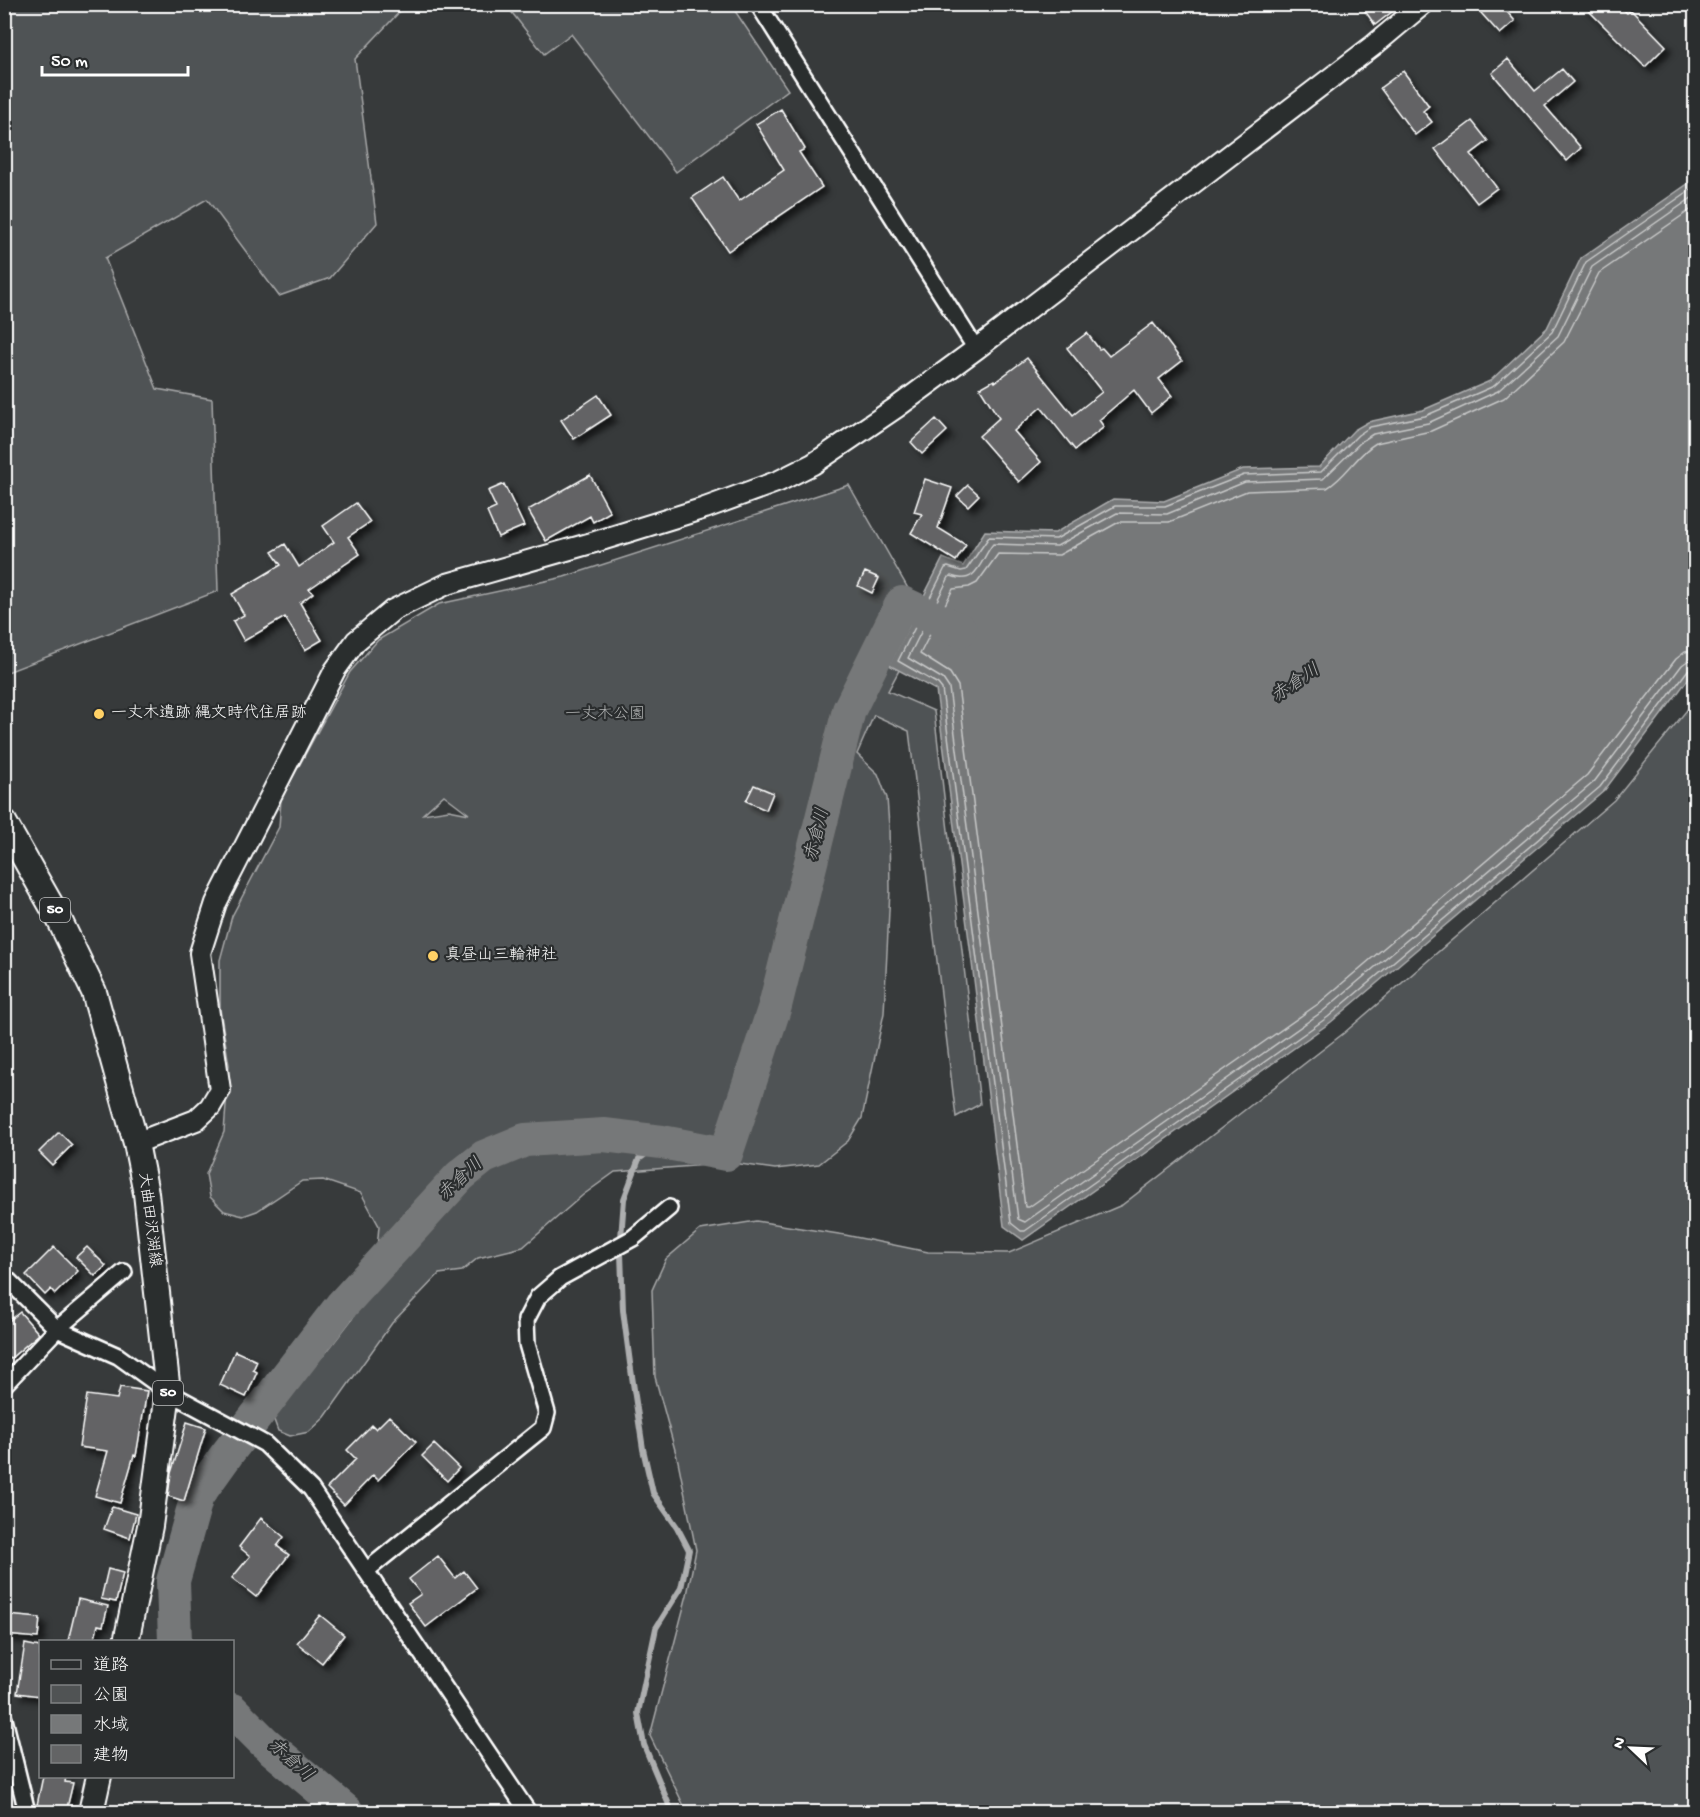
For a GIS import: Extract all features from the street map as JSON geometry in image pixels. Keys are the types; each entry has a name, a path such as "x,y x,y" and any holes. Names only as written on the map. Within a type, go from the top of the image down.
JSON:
{"main road":[{"name":"大曲田沢湖線","path":"4,822 59,918 94,992 136,1143 146,1193 168,1392 150,1526 126,1640"},
{"path":"92,1812 99,1778"}],"street":[{"path":"758,4 976,349"},
{"path":"136,1143 196,1120 210,1107 220,1090 200,953 216,903 334,670 356,641 393,610 447,584 705,508 780,481 813,464 897,407 976,349 1374,45 1423,4"},
{"path":"366,1571 543,1428 547,1413 526,1344 526,1320 538,1297 560,1278 633,1238 669,1208"},
{"path":"4,1385 57,1329 124,1272"},
{"path":"4,1276 57,1329 118,1356 168,1392 265,1444 311,1490 528,1812"},
{"path":"4,1719 27,1812"}],"green space":[{"path":"5,4 406,5 355,59 377,223 330,278 279,296 207,199 105,258 157,389 212,399 218,591 5,673"},
{"path":"506,5 731,5 788,90 676,172 571,34 544,54"},
{"name":"一丈木公園","path":"849,485 926,620 888,691 934,711 980,1104 956,1117 909,731 874,715 857,754 878,774 887,798 890,890 884,1013 862,1118 848,1141 819,1164 775,1169 733,1163 615,1172 583,1195 523,1247 478,1258 462,1271 439,1274 392,1323 325,1417 309,1432 290,1436 278,1431 274,1420 281,1401 298,1379 325,1354 352,1319 374,1281 379,1226 361,1193 323,1180 302,1181 257,1211 243,1216 224,1211 210,1197 206,1174 224,1132 229,1065 220,1009 220,960 232,916 279,827 281,799 350,672 378,640 439,604 564,577","holes":["444,795 469,814 449,810 423,814"]},
{"path":"1695,700 1695,1806 1687,1812 687,1812 650,1736 687,1595 696,1550 678,1461 655,1377 652,1290 666,1259 700,1230 756,1221 845,1235 928,1252 1009,1253 1122,1205 1344,1033 1614,800"}],"water":[{"path":"1695,179 1695,670 1604,791 1331,1022 1023,1240 1004,1226 936,690 889,665 943,558 963,566 985,531 1055,533 1113,499 1164,501 1243,469 1319,467 1354,430 1368,422 1423,410 1490,381 1547,328 1581,258"}],"building":[{"path":"1360,4 1402,4 1375,25"},
{"path":"1490,4 1500,4 1515,21 1500,34 1481,13"},
{"path":"1582,4 1618,4 1627,13 1631,10 1666,46 1645,67"},
{"path":"1508,59 1535,91 1562,69 1573,82 1545,106 1581,148 1567,161 1492,73"},
{"path":"1403,71 1429,106 1423,111 1432,122 1415,135 1380,88"},
{"path":"781,109 805,149 799,152 822,187 728,251 692,198 723,177 739,201 784,170 756,124"},
{"path":"1472,121 1488,141 1471,154 1497,188 1477,203 1435,149"},
{"path":"1153,323 1182,361 1159,379 1172,396 1151,413 1134,390 1099,420 1104,427 1075,450 1041,407 1014,431 1041,462 1019,482 979,436 999,418 980,388 994,380 995,382 1027,358 1073,415 1102,392 1067,348 1087,333 1099,349 1102,348 1109,356"},
{"path":"598,395 611,415 574,439 561,420"},
{"path":"936,419 947,431 922,454 911,442"},
{"path":"590,475 610,512 593,522 590,516 546,541 528,510"},
{"path":"925,479 952,488 938,528 966,545 956,561 911,533 922,514 914,512"},
{"path":"504,484 524,526 498,537 487,512 496,508 488,491"},
{"path":"968,485 979,495 968,506 957,496"},
{"path":"356,503 370,522 348,537 360,554 309,589 313,593 300,603 322,640 305,650 285,617 244,641 233,621 244,615 232,594 281,565 272,552 285,544 299,567 334,542 323,526"},
{"path":"865,572 879,578 872,593 858,586"},
{"path":"754,785 773,793 766,810 746,801"},
{"path":"59,1132 72,1145 52,1165 39,1152"},
{"path":"54,1247 78,1271 55,1294 51,1289 45,1295 26,1275"},
{"path":"87,1247 106,1266 95,1276 76,1257"},
{"path":"20,1312 39,1334 4,1364 4,1325"},
{"path":"235,1351 257,1361 253,1370 257,1372 246,1397 220,1385"},
{"path":"120,1387 147,1391 136,1456 134,1455 120,1503 95,1496 108,1451 79,1447 87,1395 117,1399"},
{"path":"389,1416 416,1442 378,1480 373,1475 344,1505 327,1488 356,1459 347,1450 372,1425 376,1429"},
{"path":"187,1422 206,1428 184,1501 168,1496 171,1473"},
{"path":"434,1444 459,1468 447,1481 422,1456"},
{"path":"112,1507 136,1514 130,1538 104,1529"},
{"path":"261,1518 284,1537 277,1546 289,1555 256,1597 232,1578 250,1556 239,1547"},
{"path":"438,1556 455,1578 464,1571 477,1588 426,1627 408,1603 421,1594 409,1579"},
{"path":"108,1569 123,1573 116,1602 101,1599"},
{"path":"78,1599 108,1606 103,1626 98,1625 94,1640 68,1640"},
{"path":"7,1615 40,1618 38,1638 5,1635"},
{"path":"320,1615 344,1635 322,1663 297,1643"},
{"path":"25,1644 39,1647 39,1696 17,1693"},
{"path":"43,1778 66,1778 65,1782 73,1783 66,1812 49,1812 50,1808 37,1805"}],"waterway":[{"name":"赤倉川","path":"175,1640 173,1581 197,1496 341,1306 460,1176 484,1157 525,1140 604,1135 662,1142 726,1154 775,1006 849,710 902,603 960,630"},
{"path":"621,1238 624,1199 639,1159 662,1142"},
{"path":"621,1253 623,1310 630,1363 643,1449 653,1493 677,1527 689,1550 681,1588 656,1628 638,1713 644,1745 672,1812"},
{"name":"赤倉川","path":"234,1712 264,1742 347,1812"}],"place":[{"name":"一丈木遺跡 縄文時代住居跡","path":"99,714"},
{"name":"真昼山三輪神社","path":"433,956"}]}
